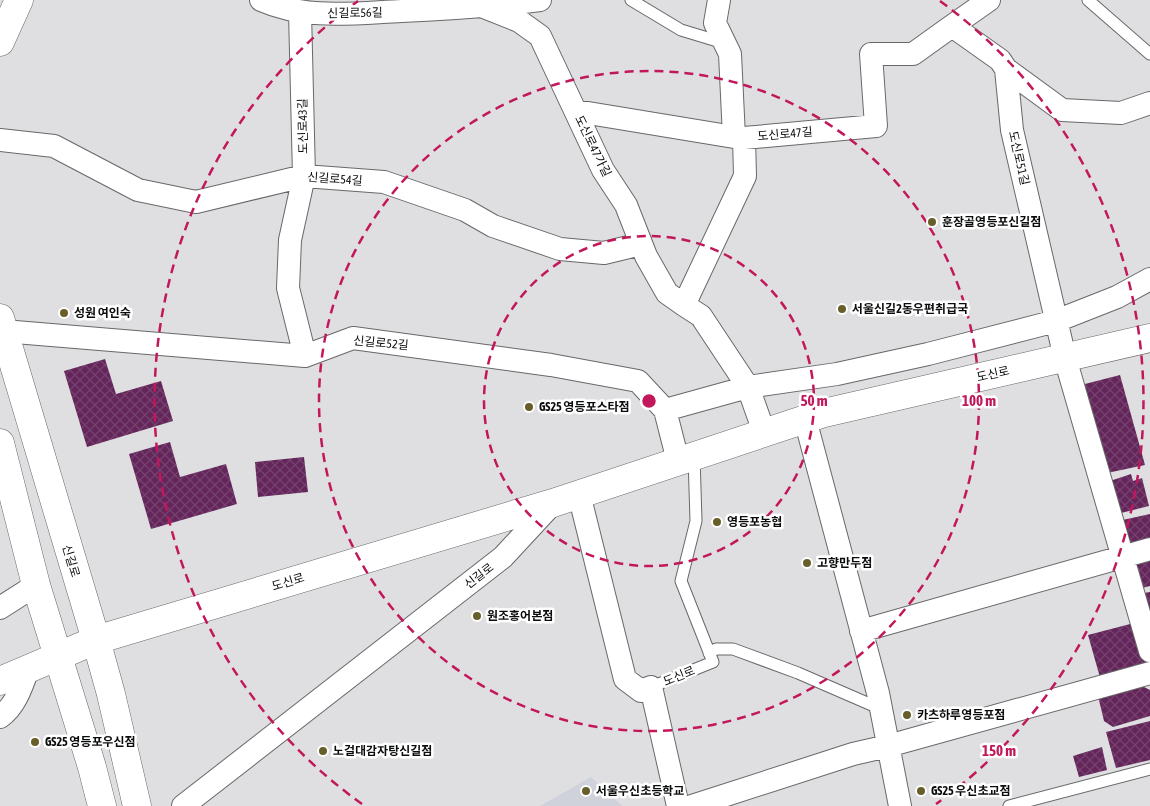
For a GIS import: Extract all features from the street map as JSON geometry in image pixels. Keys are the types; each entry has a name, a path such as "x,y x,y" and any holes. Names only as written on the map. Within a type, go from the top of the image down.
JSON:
{"main road":[{"path":"0,42 19,0"},
{"name":"신길로","path":"2,324 96,640 138,806"},
{"name":"도신로","path":"0,681 96,640 553,503 824,413 1150,338"},
{"path":"0,443 36,585 92,766 102,806"}],"street":[{"name":"신길로56길","path":"261,0 300,12 335,14 369,6 484,7 540,0"},
{"path":"576,111 734,138 730,54 715,23 718,0"},
{"path":"989,0 952,26 1000,60 1006,69 1062,110 1121,113 1150,103"},
{"name":"도신로47가길","path":"484,7 519,21 540,36 603,170 626,205 641,244 666,293 684,305"},
{"name":"도신로43길","path":"300,12 304,176 290,240 288,288 305,356"},
{"name":"도신로47길","path":"684,305 745,176 744,138 876,126 871,54 913,54 952,26"},
{"name":"도신로51길","path":"1006,69 1012,130 1065,358 1150,650"},
{"name":"신길로54길","path":"0,140 54,146 138,190 196,202 304,176 384,182 464,210 493,226 560,250 604,253 641,244"},
{"path":"664,410 748,387 837,374 928,354 1056,321 1117,297 1150,278"},
{"path":"684,305 701,316 748,387 764,432"},
{"name":"신길로52길","path":"2,324 305,356 353,338 550,365 638,381 664,410 686,458"},
{"path":"805,419 881,709 900,806"},
{"name":"도신로","path":"579,494 625,679 642,691 651,687"},
{"name":"신길로","path":"183,806 503,557 553,503"},
{"path":"861,631 1150,549"},
{"path":"0,608 36,585"},
{"path":"0,718 19,693 28,669"},
{"path":"702,805 853,754 1150,673"},
{"path":"651,687 678,806"}],"lane":[{"path":"631,0 680,30 725,44"},
{"path":"1088,0 1150,54"},
{"path":"686,458 696,521 680,581 709,653 716,649 733,649 798,673 881,709"},
{"name":"도신로","path":"651,687 713,662 709,653"},
{"path":"1009,806 1150,769"}],"shaded area":[{"name":"서울우신초등학교","path":"591,777 622,806 540,806"}],"building":[{"path":"105,359 116,394 161,381 173,421 87,447 64,371"},
{"path":"1120,375 1145,465 1107,473 1081,385"},
{"path":"170,442 180,477 226,464 237,504 151,529 129,454"},
{"path":"304,457 308,492 258,497 255,462"},
{"path":"1131,474 1133,481 1142,478 1149,506 1117,514 1110,481"},
{"path":"1150,514 1150,539 1127,546 1118,521"},
{"path":"1150,555 1150,586 1142,588 1130,560"},
{"path":"1150,592 1150,620 1143,593"},
{"path":"1134,623 1149,668 1101,681 1088,635"},
{"path":"1136,683 1150,690 1150,716 1113,727 1104,721 1098,696"},
{"path":"1150,721 1150,760 1116,768 1106,732"},
{"path":"1102,747 1107,770 1079,777 1073,756"}],"place":[{"name":"훈장골영등포신길점","path":"932,222"},
{"name":"서울신길2동우편취급국","path":"842,309"},
{"name":"성원 여인숙","path":"64,313"},
{"name":"GS25 영등포스타점","path":"529,407"},
{"name":"영등포농협","path":"717,522"},
{"name":"고향만두점","path":"807,563"},
{"name":"원조홍어본점","path":"477,616"},
{"name":"카츠하루영등포점","path":"907,715"},
{"name":"GS25 영등포우신점","path":"35,742"},
{"name":"노걸대감자탕신길점","path":"323,751"},
{"name":"서울우신초등학교","path":"586,791"},
{"name":"GS25 우신초교점","path":"921,791"}]}
